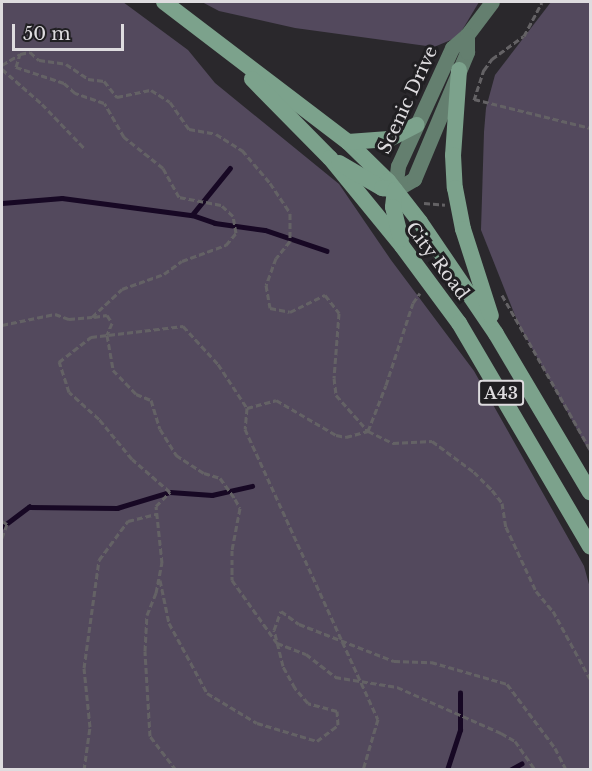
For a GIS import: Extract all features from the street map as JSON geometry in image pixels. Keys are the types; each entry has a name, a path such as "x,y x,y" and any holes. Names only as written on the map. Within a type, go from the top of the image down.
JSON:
{"highway":[{"name":"City Road","path":"164,2 208,33 348,142 400,196 496,334 591,492"},
{"name":"City Road","path":"208,33 330,158 402,246 459,322 591,546"},
{"path":"459,70 453,155 459,206 463,229 496,334"},
{"path":"348,142 389,139 417,125"},
{"path":"330,158 400,196 393,207 402,246"}],"main road":[{"name":"Scenic Drive","path":"400,196 398,166 452,48 467,35 492,2"},
{"name":"Scenic Drive","path":"400,196 414,179 467,52 467,35"}],"path":[{"path":"472,107 484,70 492,59 524,36 542,2"},
{"path":"85,149 2,67 20,54 30,52 39,60 66,64 88,79 104,81 117,98 151,90 170,102 189,129 216,134 242,150 290,213 290,242 276,258 266,285 270,308 290,312 325,295 339,313 334,369 336,396 368,431 393,443 432,441 474,471 492,490 502,503 506,527 536,591 553,611 591,679"},
{"path":"20,54 16,67 64,83 75,93 105,103 124,136 163,168 179,197 221,205 233,216 236,233 226,245 182,261 164,274 122,289 92,317"},
{"path":"474,99 591,128"},
{"path":"400,196 459,206"},
{"path":"368,431 386,385 412,303 429,282"},
{"path":"501,294 591,449"},
{"path":"2,325 56,314 69,319 107,315 112,323 107,335 113,370 136,394 151,400 160,429 176,455 204,473 220,478 240,508 231,558 232,580 277,643 306,654 335,677 409,691 501,733 515,741 535,770"},
{"path":"176,770 150,736 145,651 147,615 162,563 156,506 170,492 132,459 99,418 69,392 59,362 91,337 183,326 218,364 247,408 246,429 378,719 363,770"},
{"path":"247,408 276,400 336,435 346,437 368,431"},
{"path":"84,770 90,727 84,668 99,560 128,521 157,514"},
{"path":"2,521 7,524 2,538"},
{"path":"159,578 169,623 207,693 257,723 317,741 339,725 337,711 309,703 295,688 283,666 274,630 281,611 300,624 394,661 431,662 507,684 555,748 566,770"}],"shaded area":[{"path":"2,2 123,2 188,50 215,83 339,184 391,260 474,371 584,566 590,588 590,769 2,769"},
{"path":"202,2 479,2 458,37 434,47 295,28 219,11"},
{"path":"551,2 590,2 590,453 518,323 481,230 486,108 495,75"}],"waterway":[{"path":"2,203 62,198 192,215 230,168"},
{"path":"192,215 215,223 265,230 327,251"},
{"path":"2,527 29,507 117,508 170,492 212,495 252,486"},
{"path":"447,770 460,730 460,693"},
{"path":"510,770 521,764"}]}
